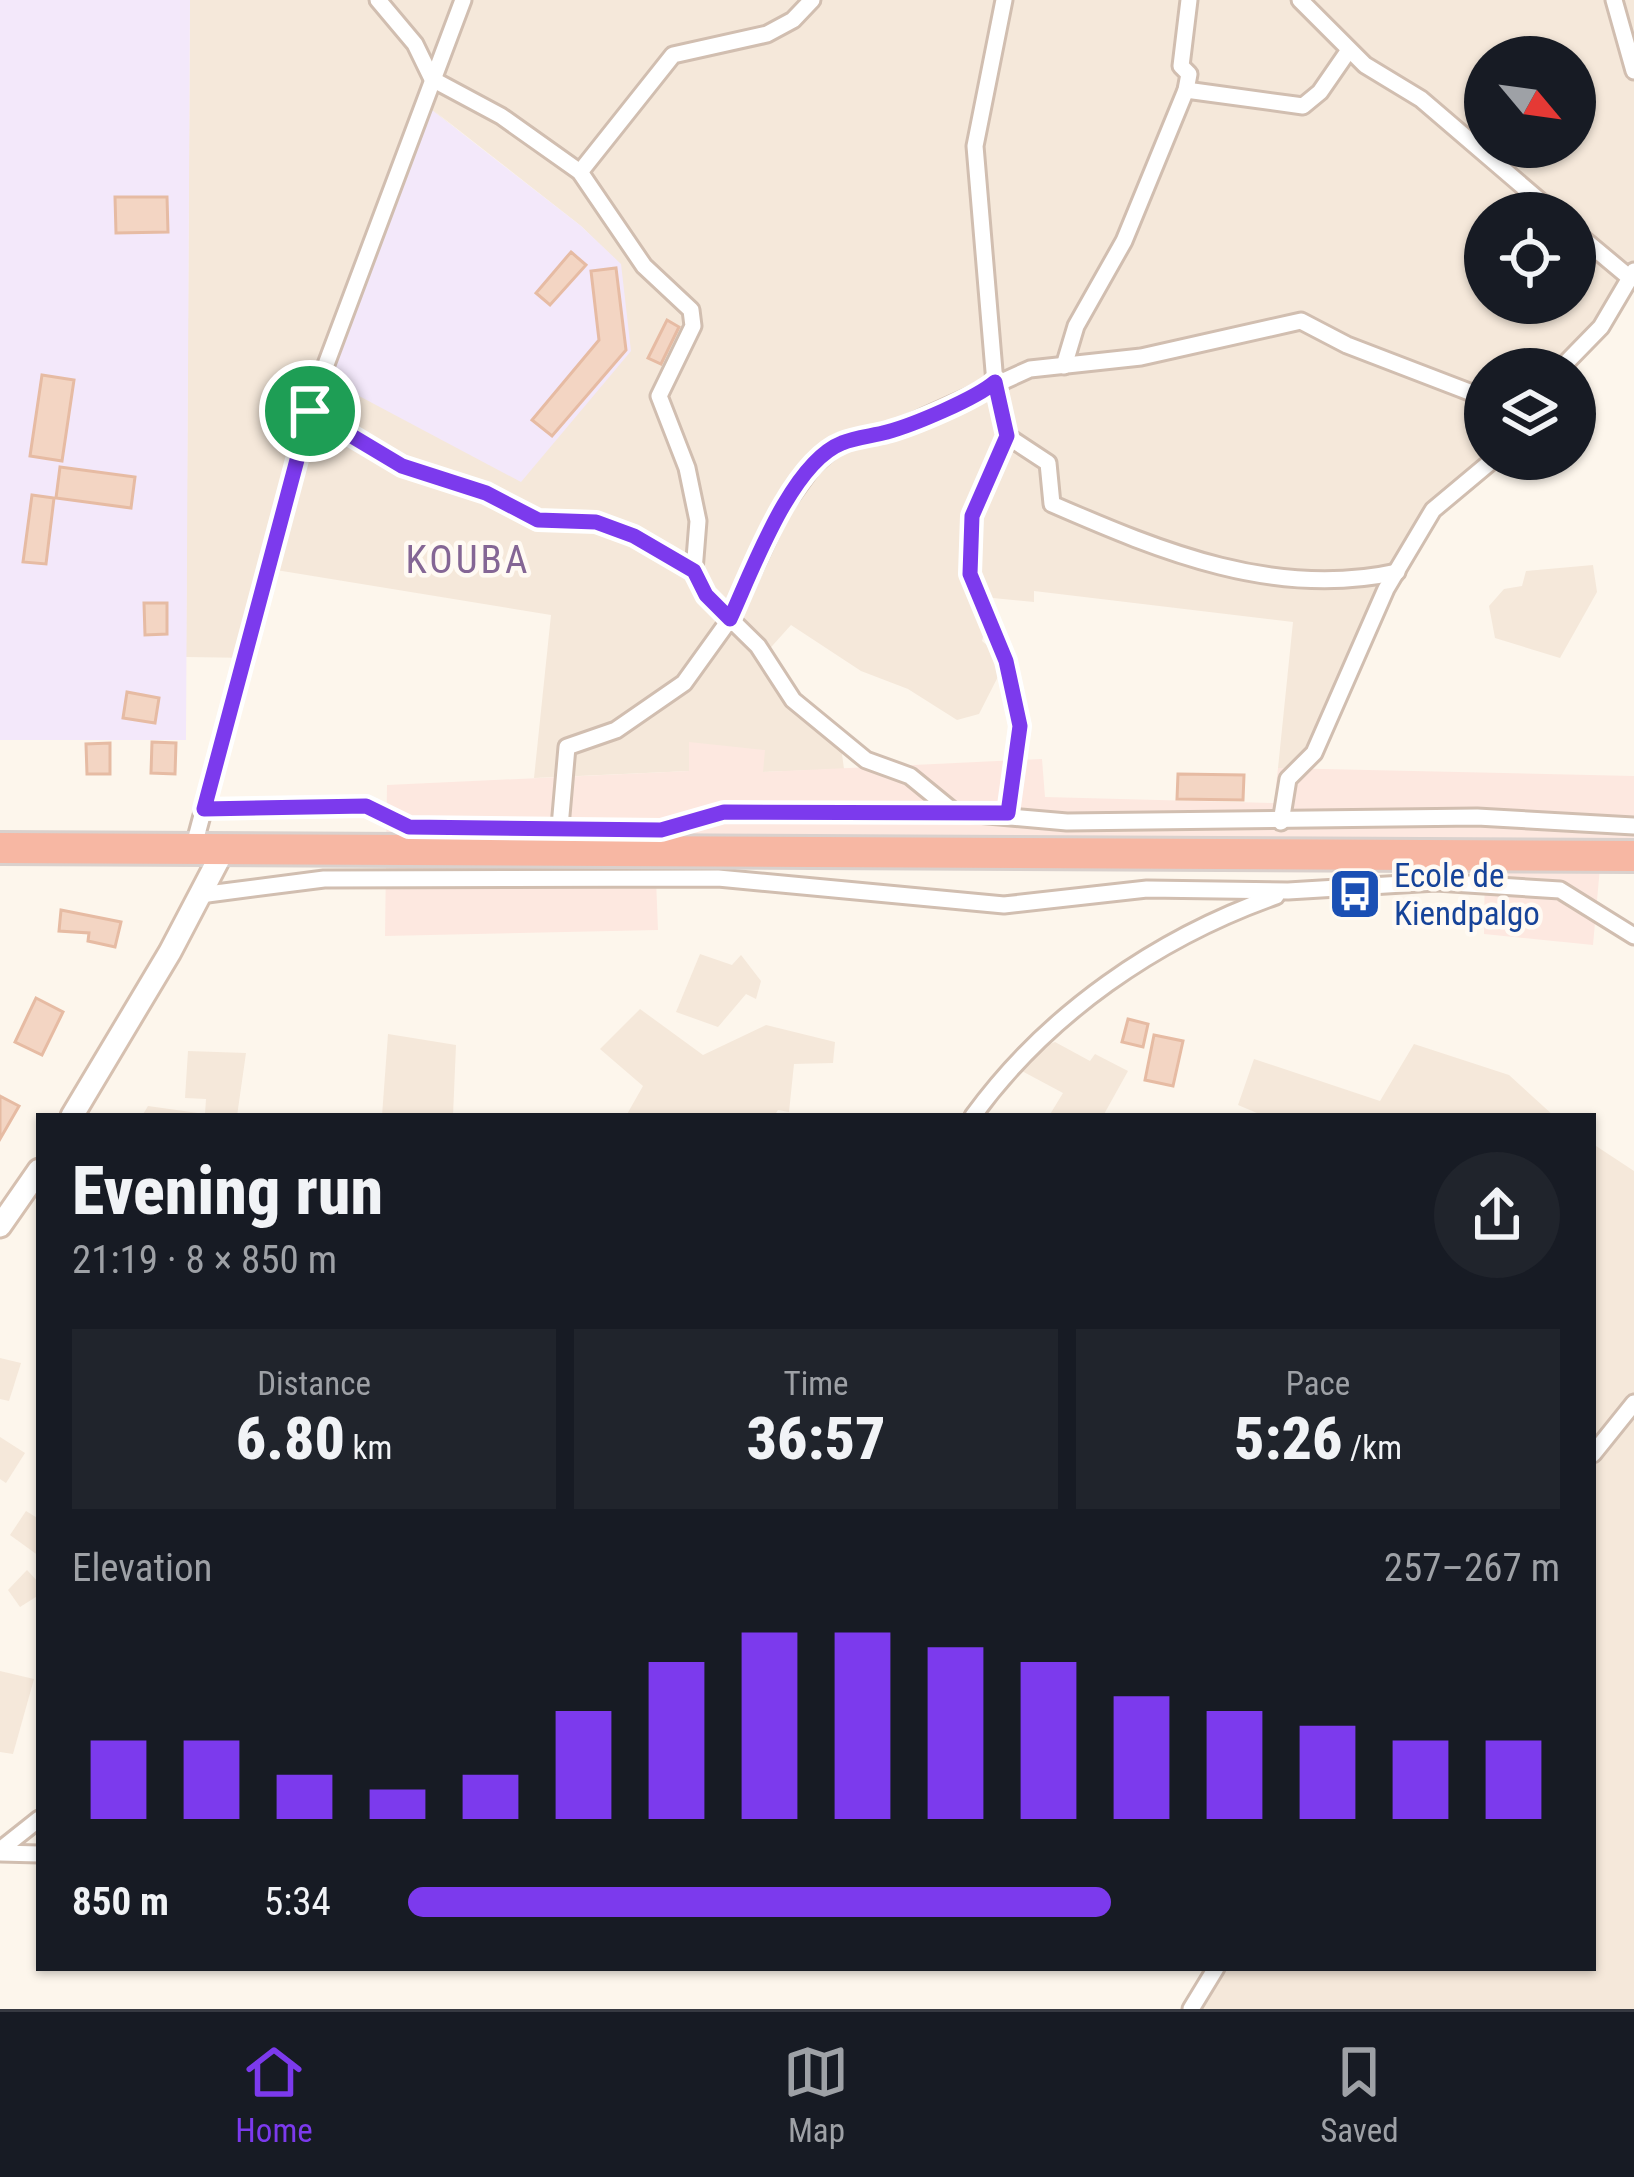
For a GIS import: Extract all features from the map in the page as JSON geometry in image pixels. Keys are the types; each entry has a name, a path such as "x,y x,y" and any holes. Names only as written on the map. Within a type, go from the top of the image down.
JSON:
{"highway":[{"path":"0,848 208,849 559,840 1634,856"}],"street":[{"path":"378,0 415,44 433,79 501,116 580,172 644,266 692,310 693,326 659,396 687,468 698,521 694,571 706,595 758,646 793,700 866,760 910,776 954,812"},
{"path":"74,1113 200,895 208,849 204,809 310,411 463,0"},
{"path":"580,172 673,55 767,34 793,20 812,0"},
{"path":"1004,0 976,146 995,382 1007,436 972,516 970,574 1006,661 1020,726 1008,813"},
{"path":"1064,366 1076,326 1124,241 1186,90 1189,74 1181,66 1189,0"},
{"path":"1300,0 1349,50 1421,98 1530,192"},
{"path":"1614,0 1634,71"},
{"path":"1186,90 1303,106 1320,92 1349,50"},
{"path":"1580,348 1601,327 1632,275 1596,248"},
{"path":"559,840 567,747 616,730 684,683 730,619 782,510 812,467 839,443 893,431 1030,369 1141,357 1301,321 1347,345 1464,390"},
{"path":"310,411 402,466 486,493 538,520 596,522 634,536 694,571"},
{"path":"1007,436 1048,463 1052,504 1120,534 1289,581 1344,583 1396,572"},
{"path":"1281,822 1288,779 1314,753 1396,572 1433,510 1469,480"},
{"path":"204,809 366,806 409,827 559,840 661,830 724,812 1008,813 1067,822 1477,817 1634,826"},
{"path":"200,895 324,879 718,878 1004,905 1147,890 1288,891 1436,882 1560,890 1634,936"},
{"path":"975,1113 1028,1045 1069,1010 1126,971 1288,891"},
{"path":"0,1226 36,1174"},
{"path":"1596,1450 1634,1403"},
{"path":"0,1852 36,1822"},
{"path":"0,1852 36,1854"},
{"path":"1192,2009 1214,1971"}],"shaded area":[{"path":"0,0 190,0 186,740 0,740"},
{"path":"190,0 1634,0 1634,281 1578,348 1464,348 1464,480 1433,510 1298,769 1278,768 1293,622 1034,591 1034,602 993,598 982,641 1006,661 979,714 957,720 908,689 861,671 791,625 764,655 793,701 840,739 844,769 762,772 689,743 689,771 534,778 551,615 276,570 253,658 186,657","holes":["433,110 581,226 621,265"]},
{"path":"432,110 581,226 621,264 631,351 521,482 329,380"},
{"path":"1593,565 1597,592 1560,658 1495,638 1489,606 1504,589 1522,586 1526,571"},
{"path":"689,742 765,750 763,772 1042,759 1045,797 1274,803 1278,768 1634,776 1634,856 1601,856 1593,945 1484,934 1485,856 655,853 658,930 385,936 387,785 689,771"},
{"path":"700,954 732,965 741,955 761,981 756,999 746,994 718,1027 676,1012"},
{"path":"640,1009 703,1055 766,1025 835,1042 833,1063 794,1064 789,1112 776,1113 628,1113 643,1086 600,1049"},
{"path":"388,1034 456,1045 453,1113 382,1113"},
{"path":"1055,1042 1090,1061 1095,1054 1128,1071 1105,1113 1051,1113 1063,1093 1020,1070 1031,1052"},
{"path":"1414,1044 1509,1075 1551,1113 1257,1113 1238,1105 1254,1059 1380,1101"},
{"path":"188,1051 246,1053 237,1113 205,1113 206,1099 185,1098"},
{"path":"148,1106 198,1113 144,1113"},
{"path":"1596,1146 1634,1171 1634,2009 1191,2009 1214,1971 1596,1971"},
{"path":"0,1358 21,1363 9,1401 0,1399"},
{"path":"0,1437 25,1453 6,1483 0,1479"},
{"path":"26,1511 36,1517 36,1554 10,1535"},
{"path":"27,1570 36,1580 36,1597 20,1607 8,1590"},
{"path":"0,1671 34,1679 13,1754 0,1752"}],"building":[{"path":"115,197 167,197 168,232 116,233"},
{"path":"571,252 586,265 550,305 536,293"},
{"path":"616,268 626,350 552,436 532,420 599,340 591,271"},
{"path":"667,320 679,327 661,364 648,358"},
{"path":"42,375 74,380 62,461 30,456"},
{"path":"60,467 135,477 131,508 56,498"},
{"path":"32,495 54,498 46,564 23,562"},
{"path":"144,603 167,603 167,634 145,635"},
{"path":"127,692 159,698 155,723 123,718"},
{"path":"152,742 176,743 175,774 151,773"},
{"path":"110,743 110,774 87,774 86,744"},
{"path":"1178,774 1244,775 1243,800 1177,799"},
{"path":"61,910 121,922 115,947 88,941 89,933 59,931"},
{"path":"36,998 63,1012 42,1055 15,1042"},
{"path":"1128,1019 1148,1024 1143,1047 1122,1042"},
{"path":"1154,1035 1183,1041 1173,1086 1145,1080"},
{"path":"0,1096 19,1106 0,1139"}],"place":[{"name":"Ecole de Kiendpalgo","path":"1355,894"}],"district":[{"name":"KOUBA","path":"468,560"}],"route":[{"path":"995,382 1007,436 972,516 970,574 1006,661 1020,726 1008,813 724,812 661,830 409,827 366,806 204,809 310,411 402,466 486,493 538,520 596,522 634,536 694,571 706,595 730,619 782,510 812,467 839,443 893,431 979,396 995,382"}]}
